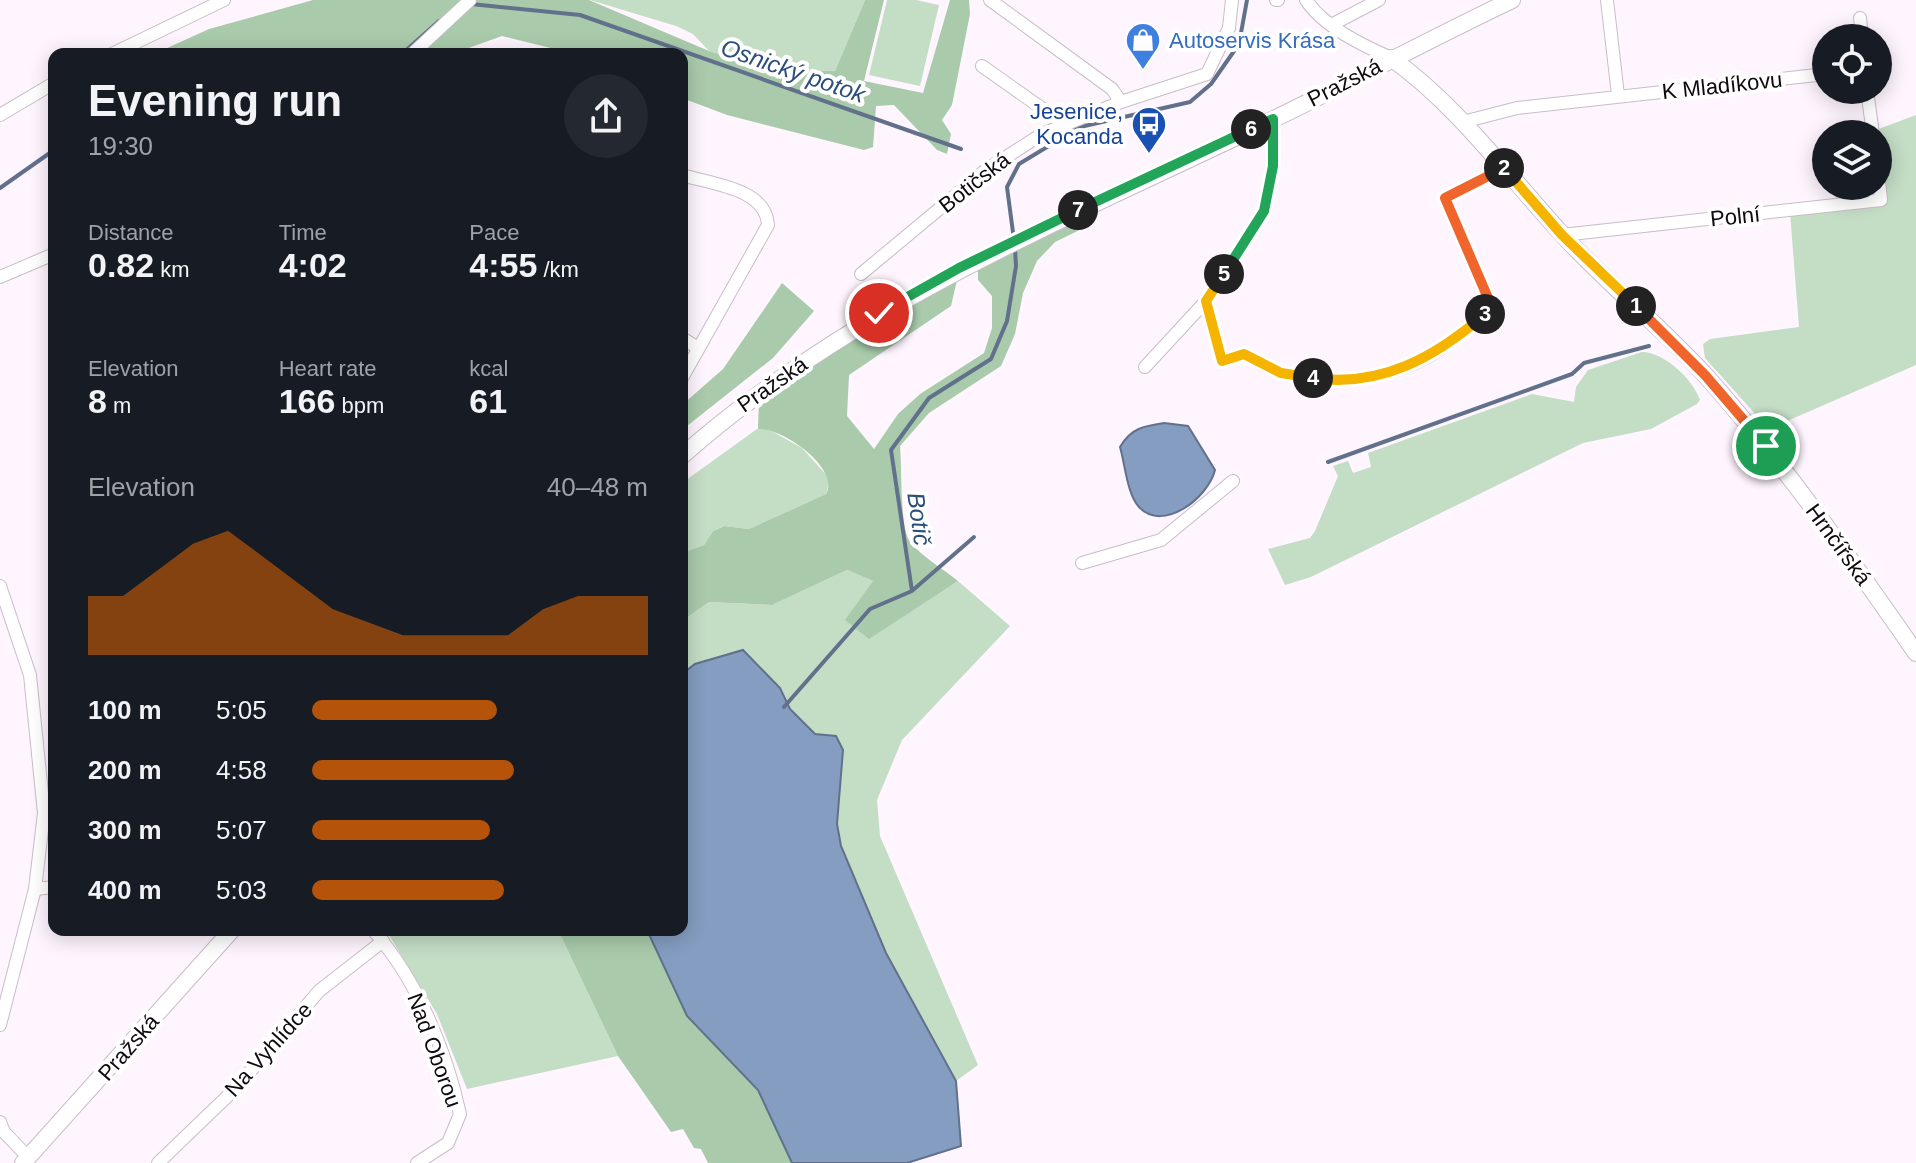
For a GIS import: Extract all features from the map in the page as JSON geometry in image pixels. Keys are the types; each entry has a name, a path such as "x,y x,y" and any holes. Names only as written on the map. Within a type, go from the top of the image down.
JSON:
{"main road":[{"name":"Pražská","path":"688,451 734,410 879,313 1005,245 1273,119 1512,0"},
{"name":"Hrnčířská","path":"1391,58 1463,122 1562,235 1674,342 1766,446 1916,653"},
{"name":"Pražská","path":"26,1160 227,936"}],"street":[{"path":"418,48 470,0"},
{"path":"990,0 1112,89 1121,102"},
{"name":"Botičská","path":"861,274 986,170 1064,124 1207,74 1229,28 1232,0"},
{"path":"1306,0 1312,9 1354,41 1391,58"},
{"path":"1333,24 1379,0"},
{"path":"1607,0 1618,95"},
{"path":"124,48 217,1"},
{"path":"1860,18 1861,24"},
{"path":"982,66 1064,124"},
{"name":"K Mladíkovu","path":"1463,122 1517,108 1812,75"},
{"path":"0,115 48,87"},
{"path":"1145,367 1206,301 1264,211 1273,166 1273,119"},
{"path":"1206,301 1222,361 1244,354 1281,373 1327,380 1392,374 1445,347 1485,314 1488,298 1445,198 1504,168"},
{"path":"688,177 750,196 767,214 766,234 688,367"},
{"name":"Polní","path":"1562,235 1881,200"},
{"path":"0,277 48,257"},
{"path":"688,342 698,348"},
{"path":"1082,563 1161,540 1233,481"},
{"path":"0,586 30,675 44,813 35,889 0,1025"},
{"path":"35,889 48,888"},
{"name":"Nad Oborou","path":"378,936 413,989 438,1046 460,1114 448,1143 417,1163"},
{"name":"Na Vyhlídce","path":"158,1163 236,1088 319,991 383,941"},
{"path":"0,1122 26,1160"}],"green space":[{"path":"313,0 589,0 709,51 766,69 835,71 865,0 884,0 864,81 923,93 950,0 969,0 970,14 952,105 942,120 951,134 947,154 937,150 894,105 876,106 873,147 864,150 727,115 688,100 688,48 551,48 502,36 469,48 167,48 209,29"},
{"path":"590,0 865,0 835,71 766,69 709,51 693,34 676,26"},
{"path":"887,0 916,0 939,5 920,86 869,75"},
{"path":"1916,115 1916,365 1778,425 1766,426 1705,358 1703,344 1710,339 1799,327 1790,213 1876,205 1877,200 1892,200 1892,124"},
{"path":"1094,213 1094,223 1055,242 1037,261 1023,293 1015,334 1001,366 929,413 900,446 903,510 909,540 958,581 869,639 845,620 873,581 847,570 772,605 709,602 688,617 688,551 704,545 713,531 724,526 749,529 826,494 828,484 825,473 817,461 794,442 768,430 758,429 759,400 841,343 958,276 951,306 849,375 847,416 874,449 898,414 920,394 984,353 992,328 992,296 978,280 978,266"},
{"path":"782,283 814,311 773,358 688,425 688,400 723,369"},
{"path":"1642,352 1651,353 1677,368 1696,392 1700,400 1697,404 1651,429 1583,443 1311,577 1285,585 1268,549 1310,538 1338,476 1333,466 1348,461 1353,473 1371,467 1368,453 1532,394 1574,402 1576,387 1588,370"},
{"path":"766,428 802,448 830,479 826,494 749,529 723,526 713,531 704,545 688,551 688,479 757,429"},
{"path":"847,570 873,581 869,638 958,581 1010,626 902,740 877,800 880,836 978,1065 956,1081 886,953 841,846 837,824 843,750 815,734 790,709 780,688 743,650 695,664 688,669 688,617 709,602 772,605"},
{"path":"390,936 561,936 618,1056 467,1089 437,1014"},
{"path":"561,936 650,936 687,1016 758,1090 792,1163 708,1163 701,1149 694,1148 683,1129 671,1132 618,1056"}],"water":[{"path":"1164,423 1188,426 1215,470 1211,481 1194,501 1172,514 1160,516 1149,514 1135,501 1120,447 1139,429"},
{"path":"743,650 780,688 790,709 815,734 836,736 843,750 837,824 841,846 886,953 956,1081 961,1146 907,1163 792,1163 758,1090 687,1016 650,936 688,936 688,669 695,664"}],"waterway":[{"name":"Botič","path":"1014,240 1007,187 1019,164 1080,127 1190,102 1211,84 1239,44 1247,0"},
{"name":"Osnický potok","path":"471,4 580,15 674,48"},
{"name":"Osnický potok","path":"409,48 439,21"},
{"name":"Osnický potok","path":"688,53 961,149"},
{"name":"Osnický potok","path":"0,188 48,154"},
{"name":"Botič","path":"784,707 870,609 912,591 891,450 929,398 991,359 1007,321 1016,266 1015,249"},
{"path":"1328,462 1572,374 1584,363 1649,346"},
{"path":"913,590 974,537"}],"place":[{"name":"Autoservis Krása","path":"1143,71"},
{"name":"Jesenice, Kocanda","path":"1149,155"}],"route":[{"path":"879,313 1005,245 1273,119 1273,166 1264,211 1206,301 1222,361 1244,354 1281,373 1327,380 1392,374 1445,347 1485,314 1488,298 1445,198 1504,168 1562,235 1674,342 1766,446"}]}
